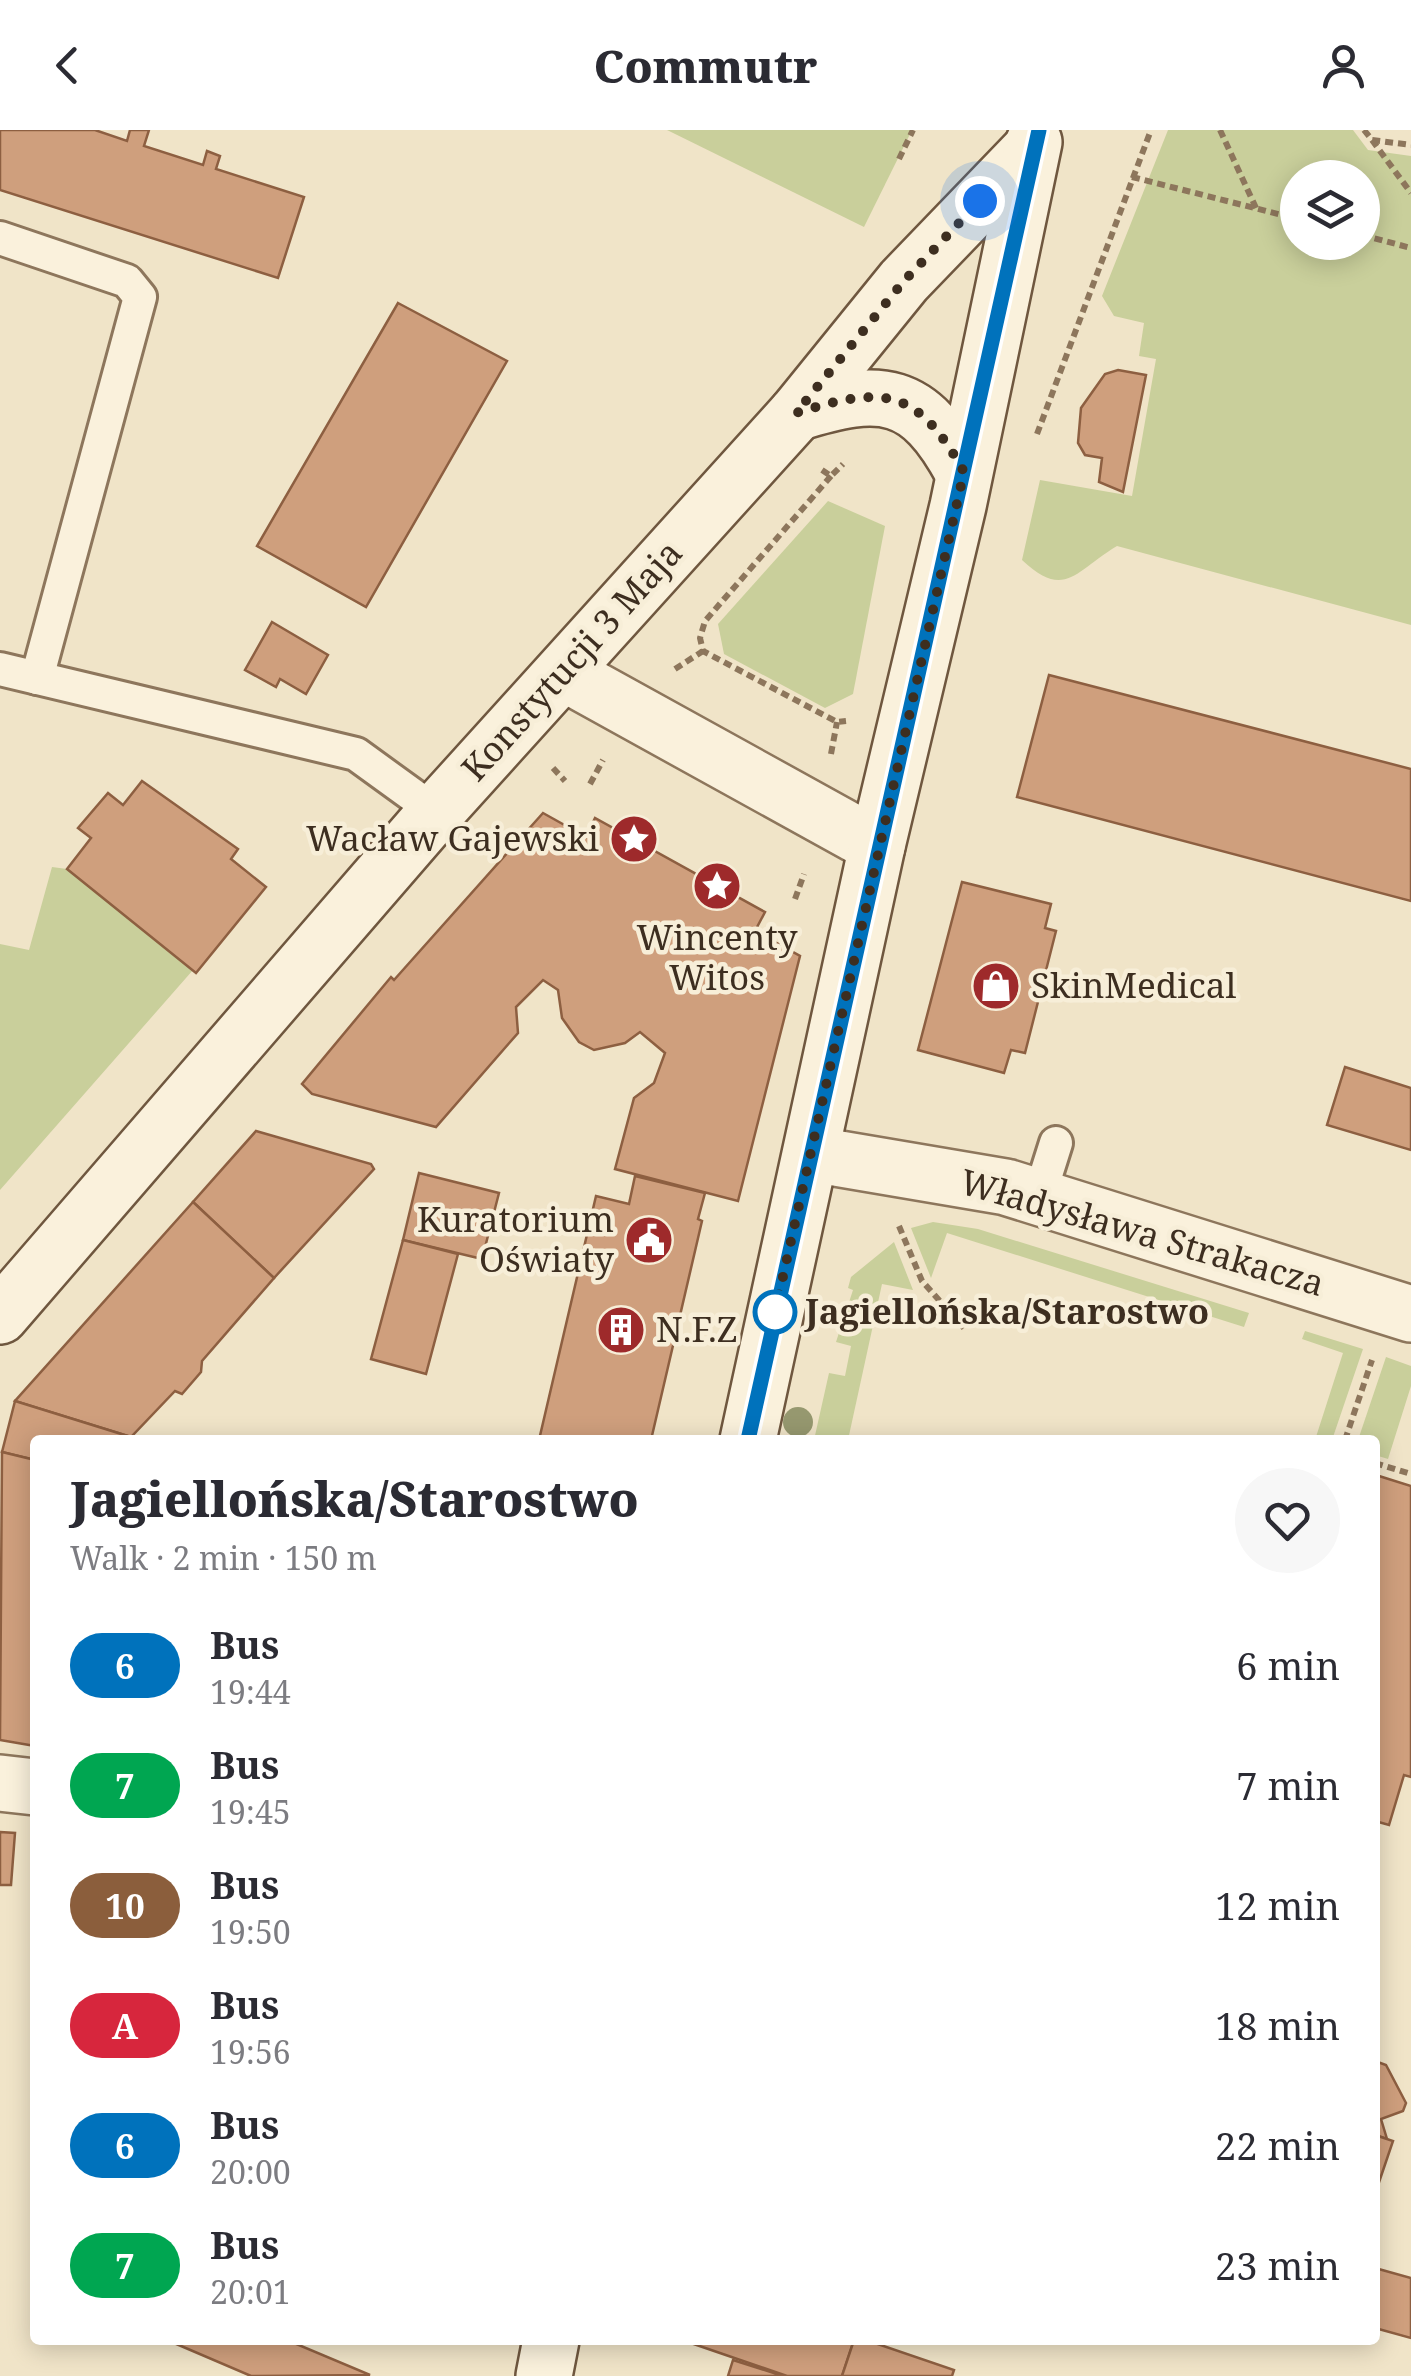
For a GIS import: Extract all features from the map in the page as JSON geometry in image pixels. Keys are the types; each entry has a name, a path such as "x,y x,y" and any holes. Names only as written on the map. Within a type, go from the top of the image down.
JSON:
{"street":[{"name":"Konstytucji 3 Maja","path":"0,1316 436,812 796,413 904,281 1035,139"},
{"path":"749,1435 877,846 1018,233 1035,139"},
{"path":"796,413 838,400 877,396 908,404 930,420 964,472"},
{"path":"564,673 877,846"},
{"name":"Władysława Strakacza","path":"812,1154 976,1180 1039,1197 1394,1329"},
{"path":"0,1782 30,1787"},
{"path":"544,2376 550,2345"}],"lane":[{"path":"0,238 127,281 140,298 37,678"},
{"path":"0,669 356,754 436,812"},
{"path":"1039,1197 1056,1142"}],"path":[{"path":"899,159 913,130"},
{"path":"1032,449 1151,130"},
{"path":"1220,130 1256,208"},
{"path":"1364,130 1411,193"},
{"path":"1372,140 1411,145"},
{"path":"1132,177 1280,214"},
{"path":"1380,240 1411,248"},
{"path":"852,453 705,620 700,638 703,651 837,722 850,721 858,711"},
{"path":"818,467 831,476"},
{"path":"672,672 703,651"},
{"path":"831,754 837,722"},
{"path":"590,784 603,759"},
{"path":"795,899 804,872"},
{"path":"898,1222 922,1281 964,1328"},
{"path":"1347,1435 1394,1329"},
{"path":"1380,1464 1411,1474"}],"green space":[{"path":"667,130 912,130 864,227"},
{"path":"1168,130 1353,130 1368,150 1411,156 1411,625 1117,546 1070,578 1060,580 1037,572 1022,560 1040,480 1132,496 1156,359 1139,356 1144,323 1114,316 1102,296"},
{"path":"828,501 885,526 853,694 825,708 724,654 718,624"},
{"path":"52,867 67,869 193,970 0,1190 0,944 29,950"},
{"path":"933,1222 978,1229 1249,1313 1244,1327 947,1233 931,1278 911,1228"},
{"path":"894,1242 913,1290 882,1284 849,1435 815,1435 829,1373 845,1376 851,1346 836,1342 853,1290 848,1288 851,1277"},
{"path":"1305,1331 1363,1349 1334,1435 1317,1435 1343,1353 1302,1339"},
{"path":"1386,1357 1411,1366 1411,1386 1388,1459 1380,1457 1380,1435 1360,1435"}],"building":[{"path":"0,130 95,130 127,141 130,130 149,130 144,146 203,165 207,151 220,156 216,169 304,197 278,278 0,190"},
{"path":"398,303 507,361 366,607 257,546"},
{"path":"1118,370 1146,375 1123,492 1099,482 1102,458 1085,455 1078,443 1081,408 1105,374"},
{"path":"272,622 328,655 306,694 280,679 276,687 245,670"},
{"path":"1049,675 1411,769 1411,901 1017,797"},
{"path":"142,781 238,849 231,859 266,887 196,973 67,869 91,838 78,828 108,793 123,805"},
{"path":"543,813 586,837 595,818 765,912 755,931 800,956 738,1201 615,1169 634,1098 654,1083 665,1053 640,1032 625,1043 594,1050 579,1042 562,1018 558,990 543,980 516,1007 518,1033 436,1127 312,1094 302,1084 391,977 394,980"},
{"path":"962,882 1051,904 1045,928 1056,931 1025,1053 1011,1050 1004,1073 918,1050"},
{"path":"1345,1067 1411,1088 1411,1150 1327,1125"},
{"path":"256,1131 371,1164 374,1169 274,1278 193,1202"},
{"path":"419,1173 499,1193 482,1259 403,1240"},
{"name":"N.F.Z","path":"635,1176 705,1193 698,1219 702,1221 652,1435 540,1435 596,1196 629,1204"},
{"path":"193,1202 274,1278 202,1361 201,1372 182,1394 175,1391 133,1435 15,1401"},
{"path":"403,1240 458,1254 426,1374 371,1359"},
{"path":"15,1401 125,1435 30,1435 30,1459 2,1452"},
{"path":"2,1452 30,1459 30,1745 0,1740"},
{"path":"1380,1476 1411,1486 1411,1777 1404,1775 1389,1825 1380,1822"},
{"path":"0,1832 15,1833 11,1885 0,1885"},
{"path":"1380,2063 1386,2065 1406,2103 1403,2111 1381,2119 1387,2139 1380,2137"},
{"path":"1380,2137 1393,2141 1380,2179"},
{"path":"1380,2269 1411,2278 1411,2338 1380,2329"},
{"path":"179,2345 299,2345 370,2375 251,2376"},
{"path":"697,2345 852,2345 842,2376 787,2376"},
{"path":"852,2345 881,2345 954,2370 952,2376 842,2376"},
{"path":"733,2360 783,2376 728,2376"}],"bus line":[{"name":"6","path":"749,1435 1039,130"}],"place":[{"name":"Wacław Gajewski","path":"634,839"},
{"name":"Wincenty Witos","path":"717,886"},
{"name":"SkinMedical","path":"996,986"},
{"name":"Kuratorium Oświaty","path":"649,1240"},
{"name":"Jagiellońska/Starostwo","path":"775,1312"},
{"name":"N.F.Z","path":"621,1330"}],"route":[{"path":"775,1312 964,472 930,420 908,404 877,396 838,400 796,413 904,281 980,201"}]}
